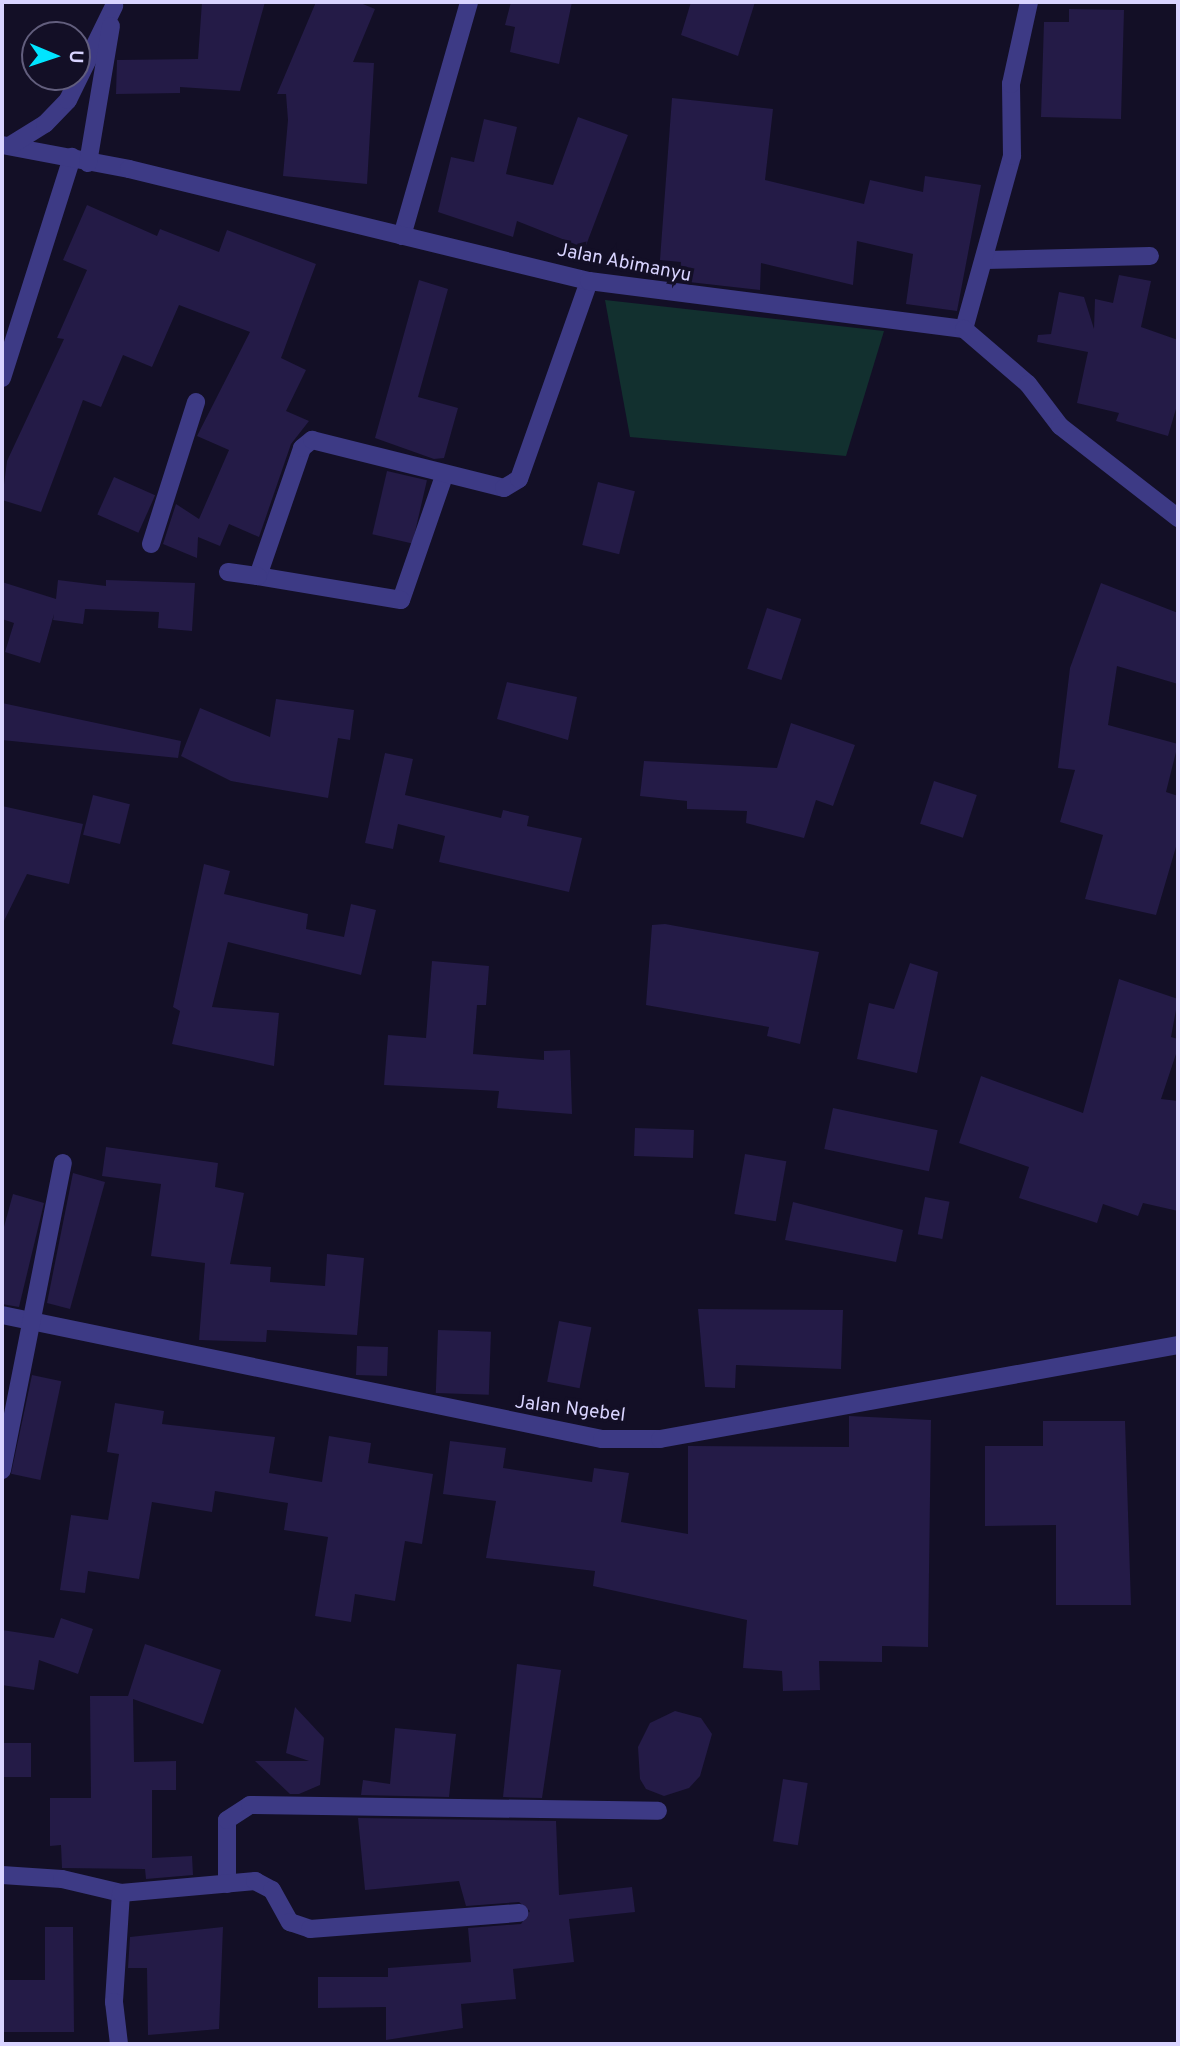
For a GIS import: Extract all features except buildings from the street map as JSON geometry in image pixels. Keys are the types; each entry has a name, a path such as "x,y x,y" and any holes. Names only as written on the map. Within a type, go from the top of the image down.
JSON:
{"street":[{"path":"402,236 469,2"},
{"path":"1030,2 1011,84 1012,156 964,329 1028,384 1060,426 1178,518"},
{"path":"6,145 45,124 68,100 115,4"},
{"path":"2,378 80,160 115,4"},
{"name":"Jalan Abimanyu","path":"6,145 80,160 589,281 964,329"},
{"path":"985,260 1150,256"},
{"path":"258,576 302,448 312,440 444,476 504,488 519,479 589,281"},
{"path":"151,544 196,402"},
{"path":"228,572 401,600 444,476"},
{"path":"2,1470 63,1163"},
{"name":"Jalan Ngebel","path":"2,1315 602,1440 660,1439 1178,1345"},
{"path":"227,1884 227,1820 250,1805 659,1811"},
{"path":"2,1875 62,1879 121,1893 227,1884 263,1884 290,1922 310,1929 519,1913"},
{"path":"119,2044 114,2002 121,1893"}],"green space":[{"path":"605,300 884,331 846,456 630,437"}]}
